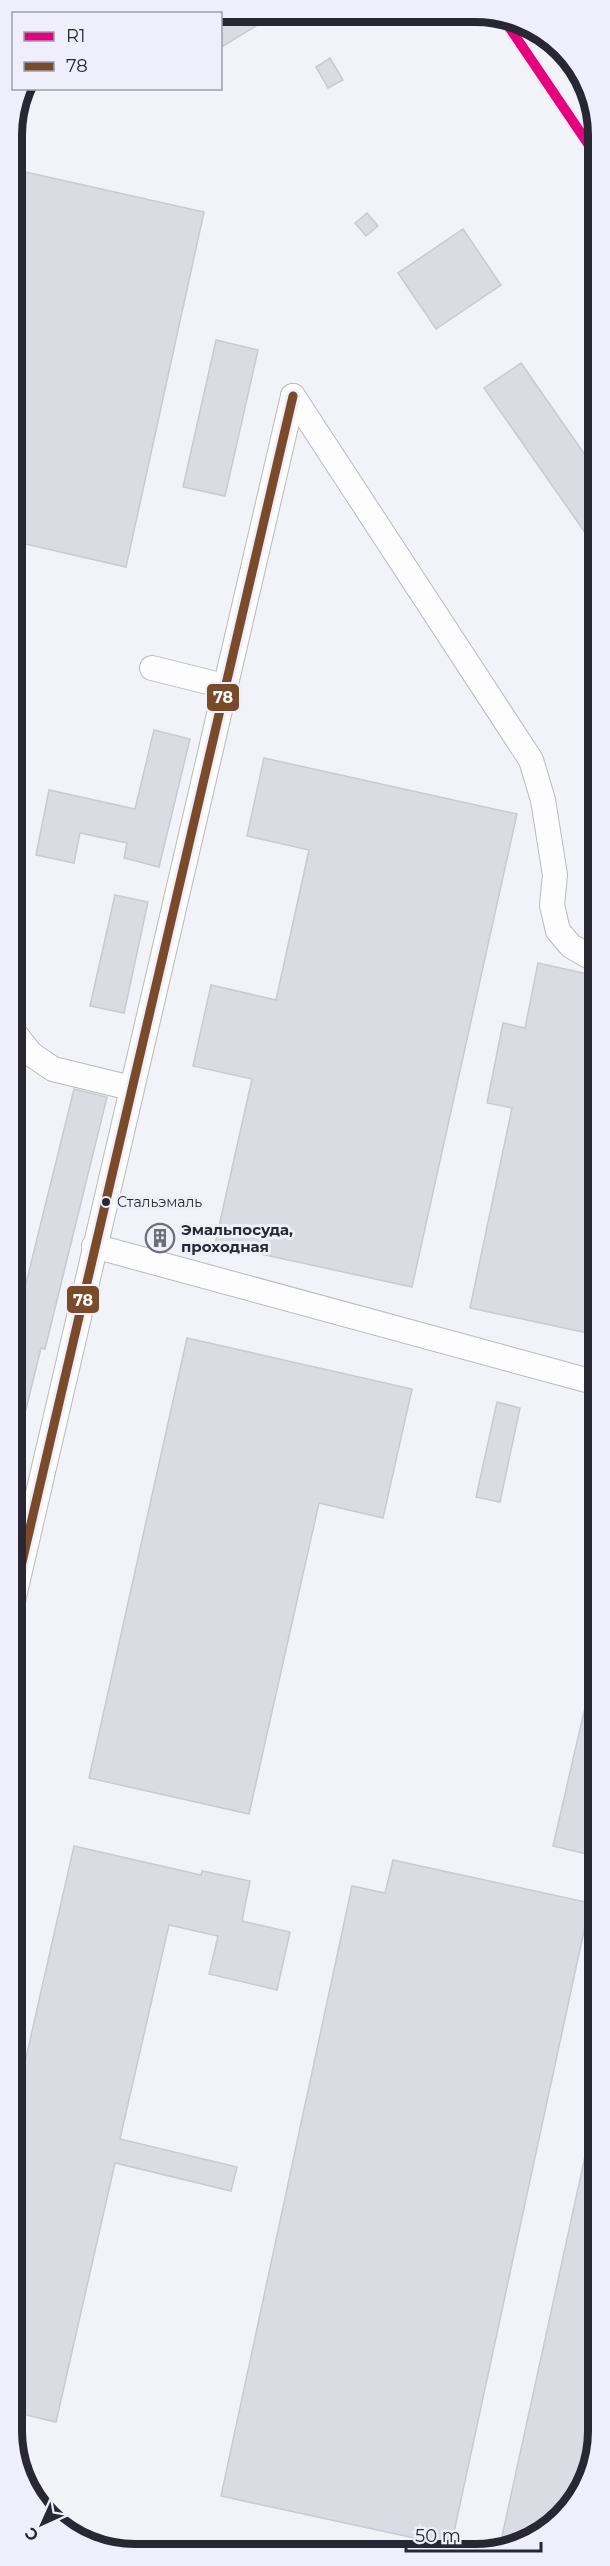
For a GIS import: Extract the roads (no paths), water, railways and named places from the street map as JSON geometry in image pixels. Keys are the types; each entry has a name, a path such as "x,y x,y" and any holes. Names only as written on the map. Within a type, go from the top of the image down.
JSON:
{"street":[{"path":"22,1559 293,396 531,760 543,800 555,874 552,905 558,931 571,946 588,956"},
{"path":"152,668 224,686"},
{"path":"23,1043 31,1054 53,1069 131,1088"},
{"path":"94,1246 587,1380"}],"place":[{"name":"Стальэмаль","path":"106,1202"},
{"name":"Эмальпосуда, проходная","path":"160,1238"}]}
